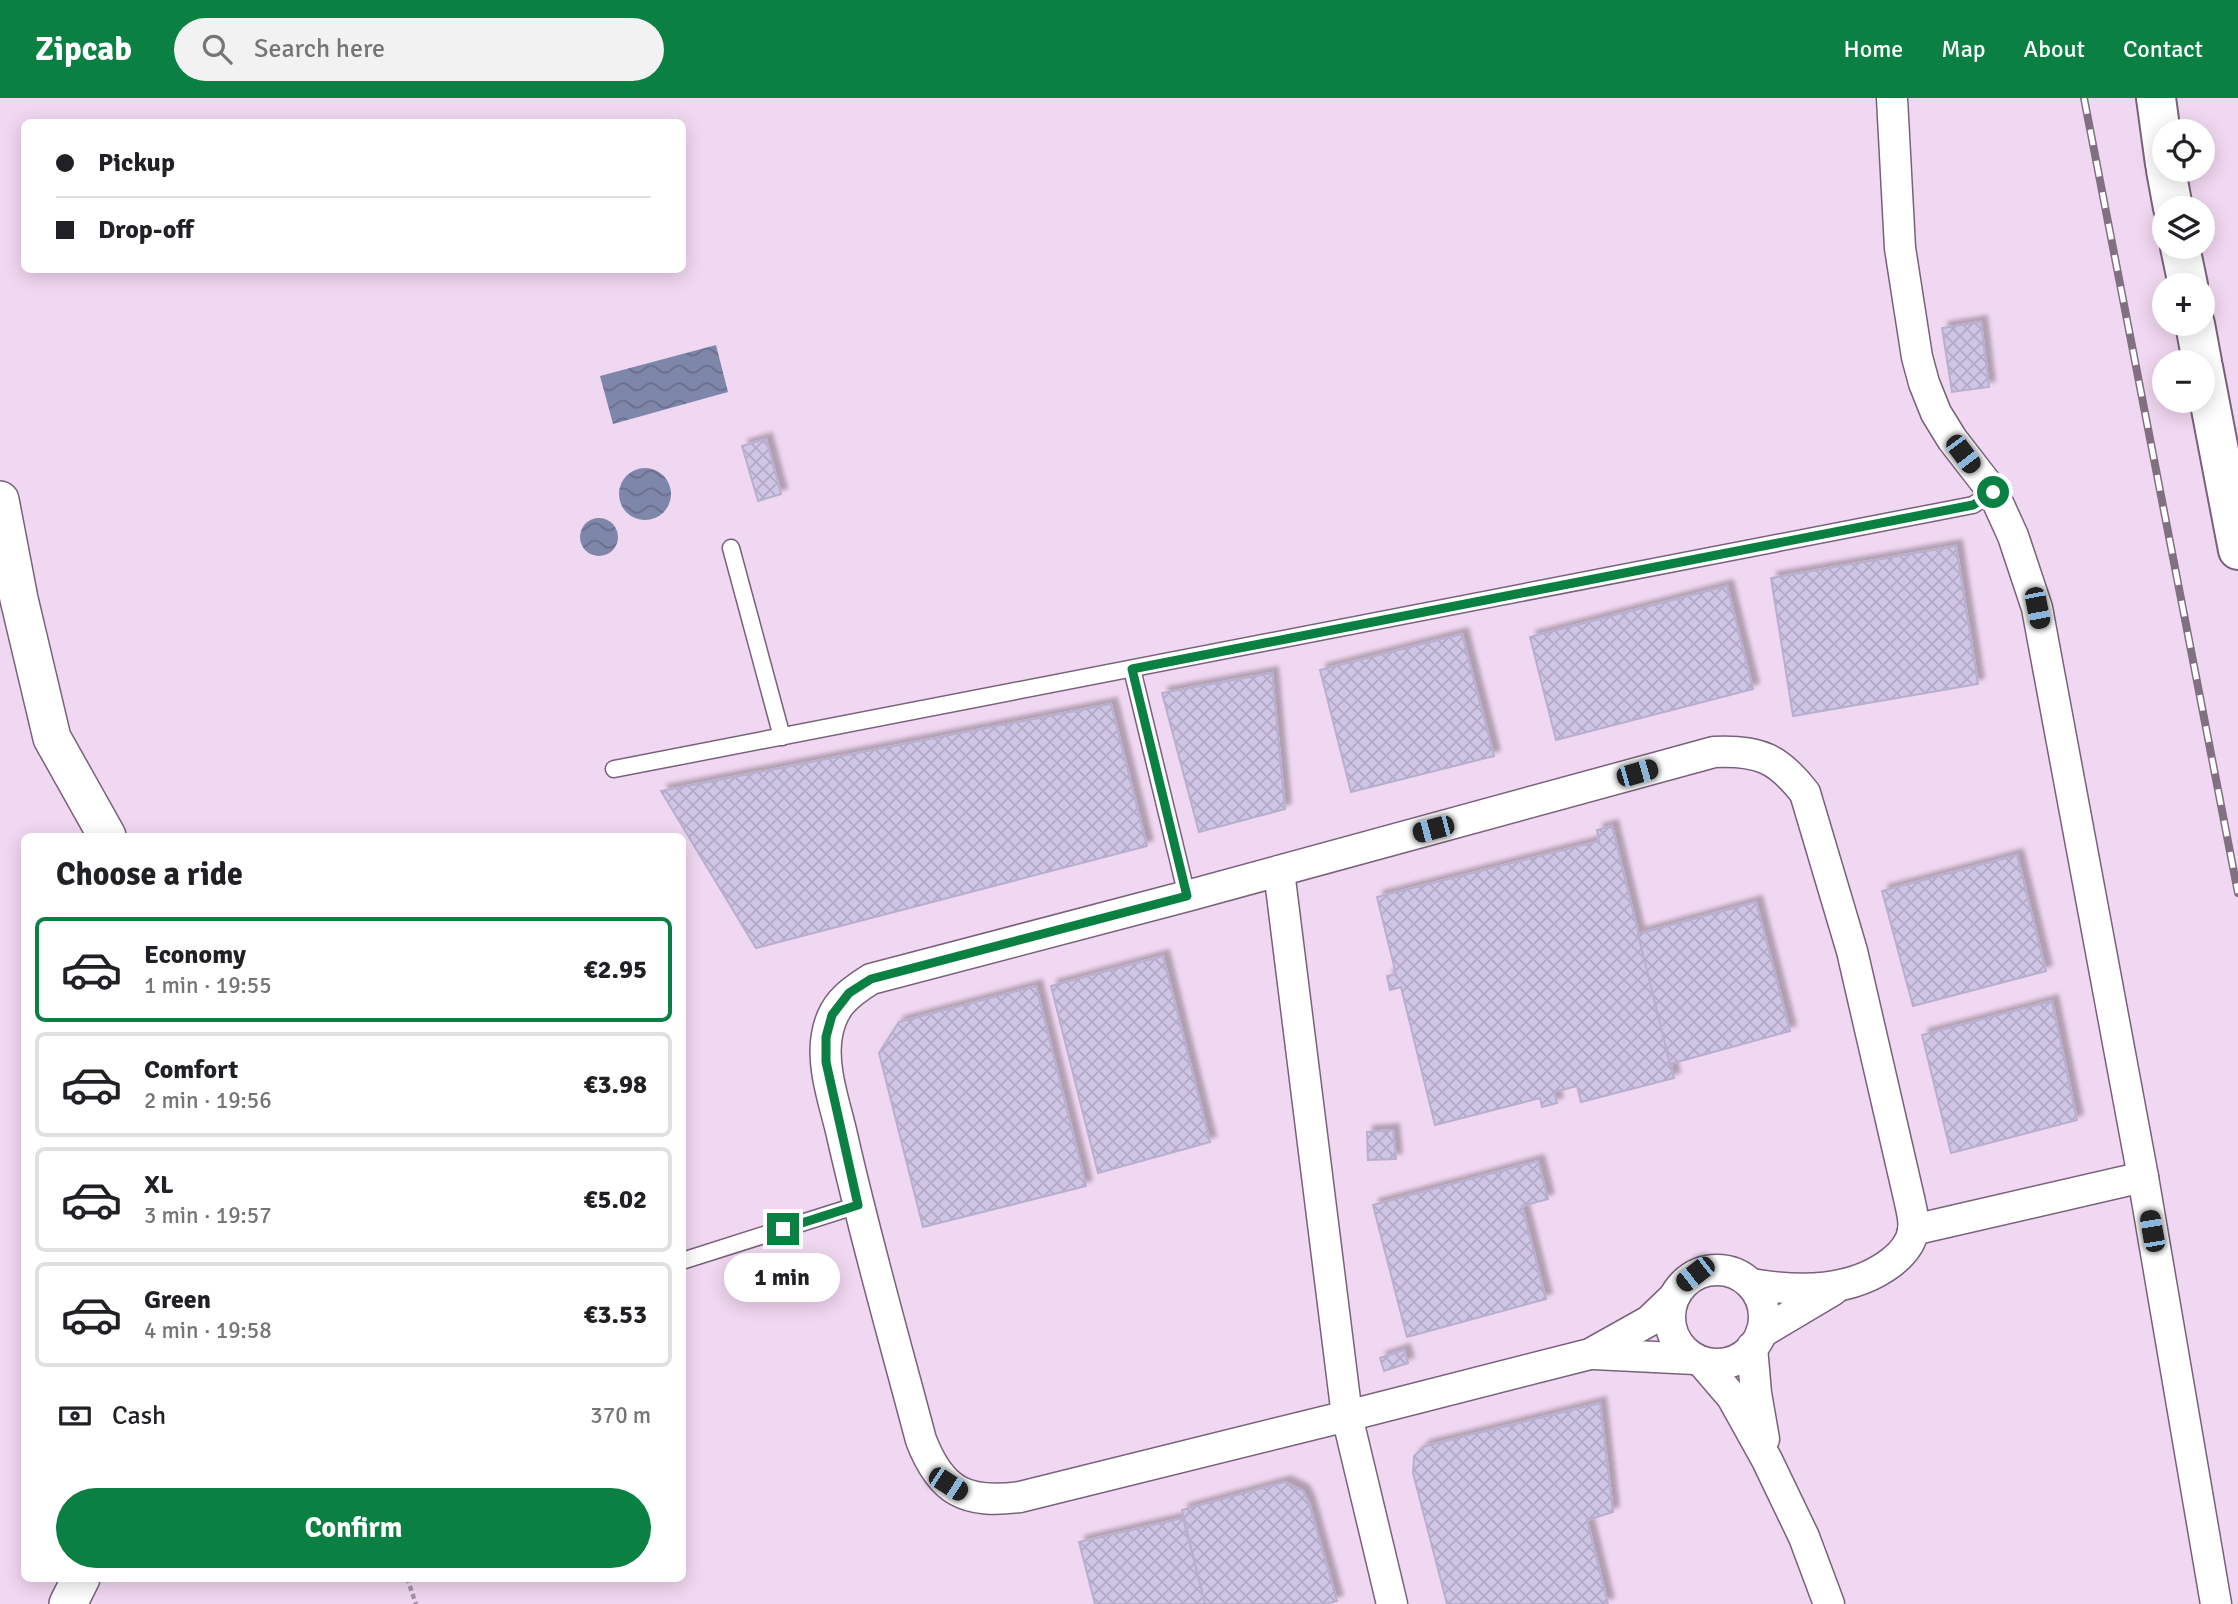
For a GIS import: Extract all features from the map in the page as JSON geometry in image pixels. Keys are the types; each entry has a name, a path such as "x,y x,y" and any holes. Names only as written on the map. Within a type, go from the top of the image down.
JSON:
{"main road":[{"path":"2156,98 2159,119"},
{"path":"2212,413 2238,550"}],"street":[{"path":"1892,98 1900,248 1917,356 1936,413 1952,439 1993,492 2014,536 2037,608 2143,1177 2216,1604"},
{"path":"0,500 19,598 52,738 105,833"},
{"path":"1751,1284 1784,1289 1838,1286 1862,1280 1897,1258 1909,1245 1913,1230 1909,1198 1852,951 1805,793 1790,773 1771,760 1741,751 1714,752 871,979 849,993 832,1015 826,1037 826,1062 858,1205 921,1440 937,1474 961,1493 998,1500 1020,1497 1590,1353 1649,1321 1673,1298 1682,1284 1695,1274 1711,1270 1738,1274 1751,1284 1760,1298 1764,1317 1757,1340 1756,1393 1767,1460"},
{"path":"1279,871 1347,1416 1392,1604"},
{"path":"1913,1230 2143,1177"},
{"path":"1590,1353 1727,1363 1740,1358 1757,1340 1838,1286"},
{"path":"1673,1298 1670,1314 1673,1335 1682,1349 1699,1361 1732,1396 1804,1537 1829,1604"},
{"path":"68,1604 79,1582"}],"lane":[{"path":"614,769 1973,505 1993,492"},
{"path":"731,548 782,737"},
{"path":"1132,669 1187,896"},
{"path":"686,1260 858,1205"}],"path":[{"path":"408,1582 416,1604"}],"water":[{"path":"716,345 728,392 613,424 600,376"},
{"path":"645,468 655,470 663,476 669,484 669,504 663,512 655,518 645,520 635,518 627,512 621,504 619,494 621,484 627,476 635,470"},
{"path":"599,518 612,524 618,537 612,550 599,556 586,550 580,537 586,524"}],"building":[{"path":"1981,322 1989,387 1952,392 1942,328"},
{"path":"766,439 781,494 758,501 742,446"},
{"path":"1956,546 1978,684 1793,716 1771,578"},
{"path":"1727,586 1753,689 1556,740 1530,637"},
{"path":"1462,634 1494,756 1351,792 1320,670"},
{"path":"1272,673 1285,809 1199,832 1162,693"},
{"path":"1111,704 1147,846 756,948 661,791"},
{"path":"1612,826 1674,1078 1581,1102 1577,1086 1554,1092 1557,1103 1542,1107 1540,1098 1435,1125 1401,987 1390,990 1387,976 1396,974 1377,897 1599,841 1597,830"},
{"path":"2017,855 2046,971 1913,1006 1882,891"},
{"path":"1756,902 1790,1031 1670,1064 1638,934"},
{"path":"1163,956 1210,1142 1098,1173 1051,986"},
{"path":"1036,986 1086,1186 923,1227 879,1053 899,1022"},
{"path":"2052,1001 2077,1120 1951,1153 1922,1035"},
{"path":"1393,1130 1396,1159 1368,1160 1367,1132"},
{"path":"1538,1161 1548,1199 1522,1206 1546,1299 1407,1337 1373,1205"},
{"path":"1404,1350 1408,1363 1384,1371 1380,1358"},
{"path":"1600,1403 1613,1512 1587,1520 1608,1604 1447,1604 1413,1473 1414,1456 1425,1446"},
{"path":"1285,1482 1303,1491 1309,1503 1337,1601 1325,1604 1205,1604 1182,1510"},
{"path":"1183,1518 1205,1604 1095,1604 1079,1542"}],"railway":[{"path":"2084,98 2238,893"}],"route":[{"path":"783,1229 858,1205 826,1062 826,1037 832,1015 849,993 871,979 1187,896 1132,669 1973,505 1993,492"}]}
